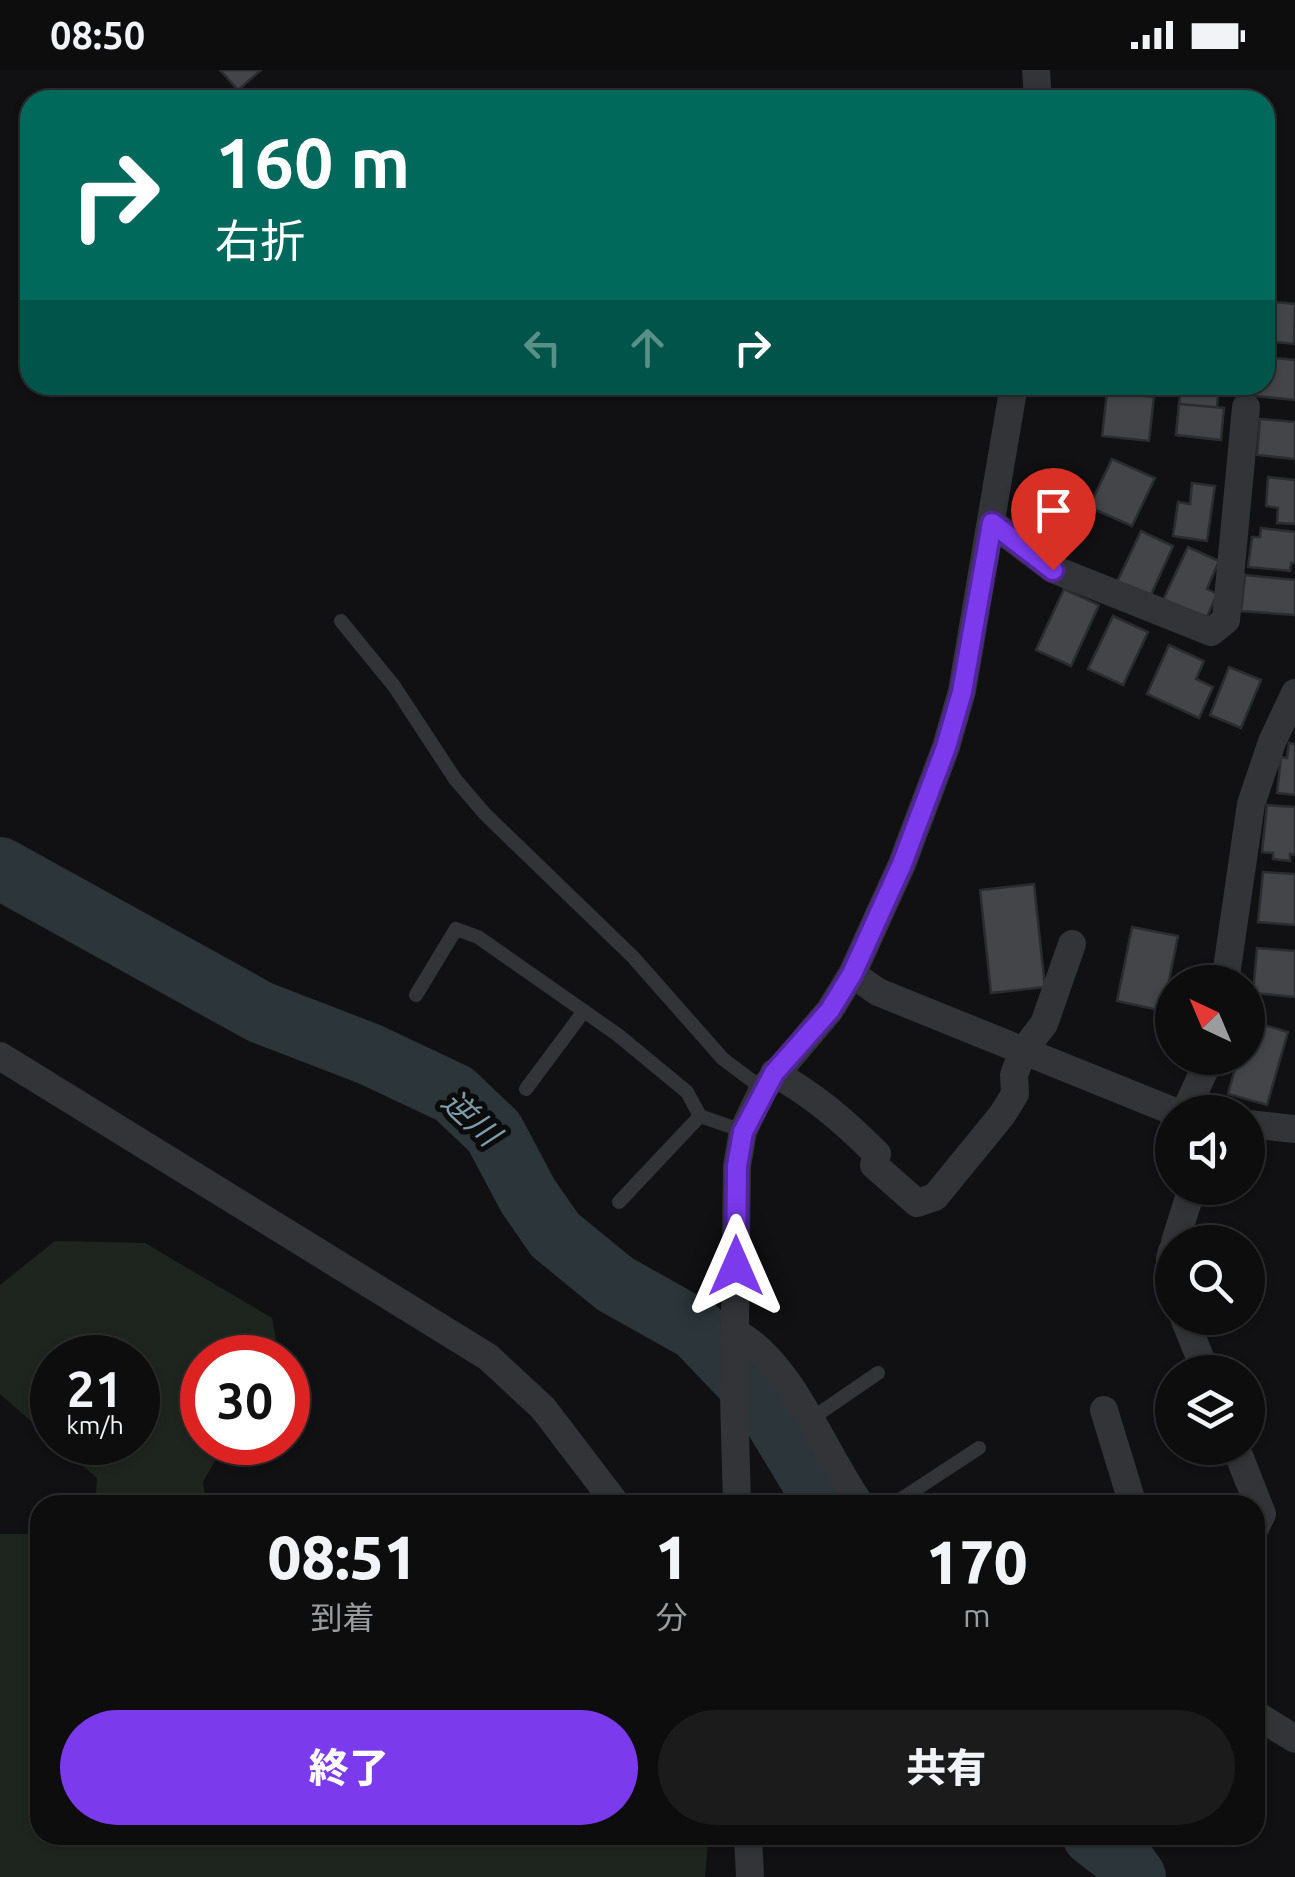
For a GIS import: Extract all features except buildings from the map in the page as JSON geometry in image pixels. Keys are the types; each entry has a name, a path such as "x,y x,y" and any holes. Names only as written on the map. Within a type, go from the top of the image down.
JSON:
{"street":[{"path":"737,1495 737,1166 743,1132 769,1081 830,1010 852,974 902,864 946,747 962,692 1012,395"},
{"path":"992,523 1053,570 1211,632 1226,620 1246,406"},
{"path":"1227,965 1250,804 1295,693"},
{"path":"769,1081 807,1091 877,1154 874,1165 917,1202 935,1196 1015,1094 1014,1075 1023,1051 1044,1024 1072,944"},
{"path":"852,974 878,992 1155,1104"},
{"path":"0,1056 488,1357 543,1408 609,1495"},
{"path":"1265,1126 1295,1129"},
{"path":"736,1339 750,1340 774,1366 855,1495"},
{"path":"1104,1410 1131,1495"},
{"path":"1243,1465 1255,1495"},
{"path":"1265,1720 1295,1739"},
{"path":"748,1845 750,1877"}],"lane":[{"path":"341,621 394,686 455,779 486,814 633,957 723,1059 769,1081"},
{"path":"416,996 456,929 478,938 584,1011 687,1092 700,1116 743,1132"},
{"path":"526,1089 584,1011"},
{"path":"619,1202 700,1116"},
{"path":"811,1420 878,1373"},
{"path":"907,1495 979,1448"}],"shaded area":[{"path":"55,1241 145,1243 272,1318 275,1335 180,1335 180,1465 213,1465 203,1482 205,1495 96,1495 97,1478 82,1465 160,1465 160,1335 30,1335 30,1421 0,1394 0,1285"},
{"path":"0,1534 30,1534 30,1845 708,1845 705,1877 0,1877"}],"waterway":[{"name":"逆川","path":"0,868 260,1012 369,1054 454,1094 494,1132 528,1196 555,1235 615,1284 697,1330 763,1399 821,1495"},
{"name":"逆川","path":"1106,1845 1120,1856 1135,1877"}],"route":[{"path":"736,1266 737,1166 743,1132 774,1073 830,1010 852,974 902,864 946,747 962,692 992,523 1053,570"}]}
